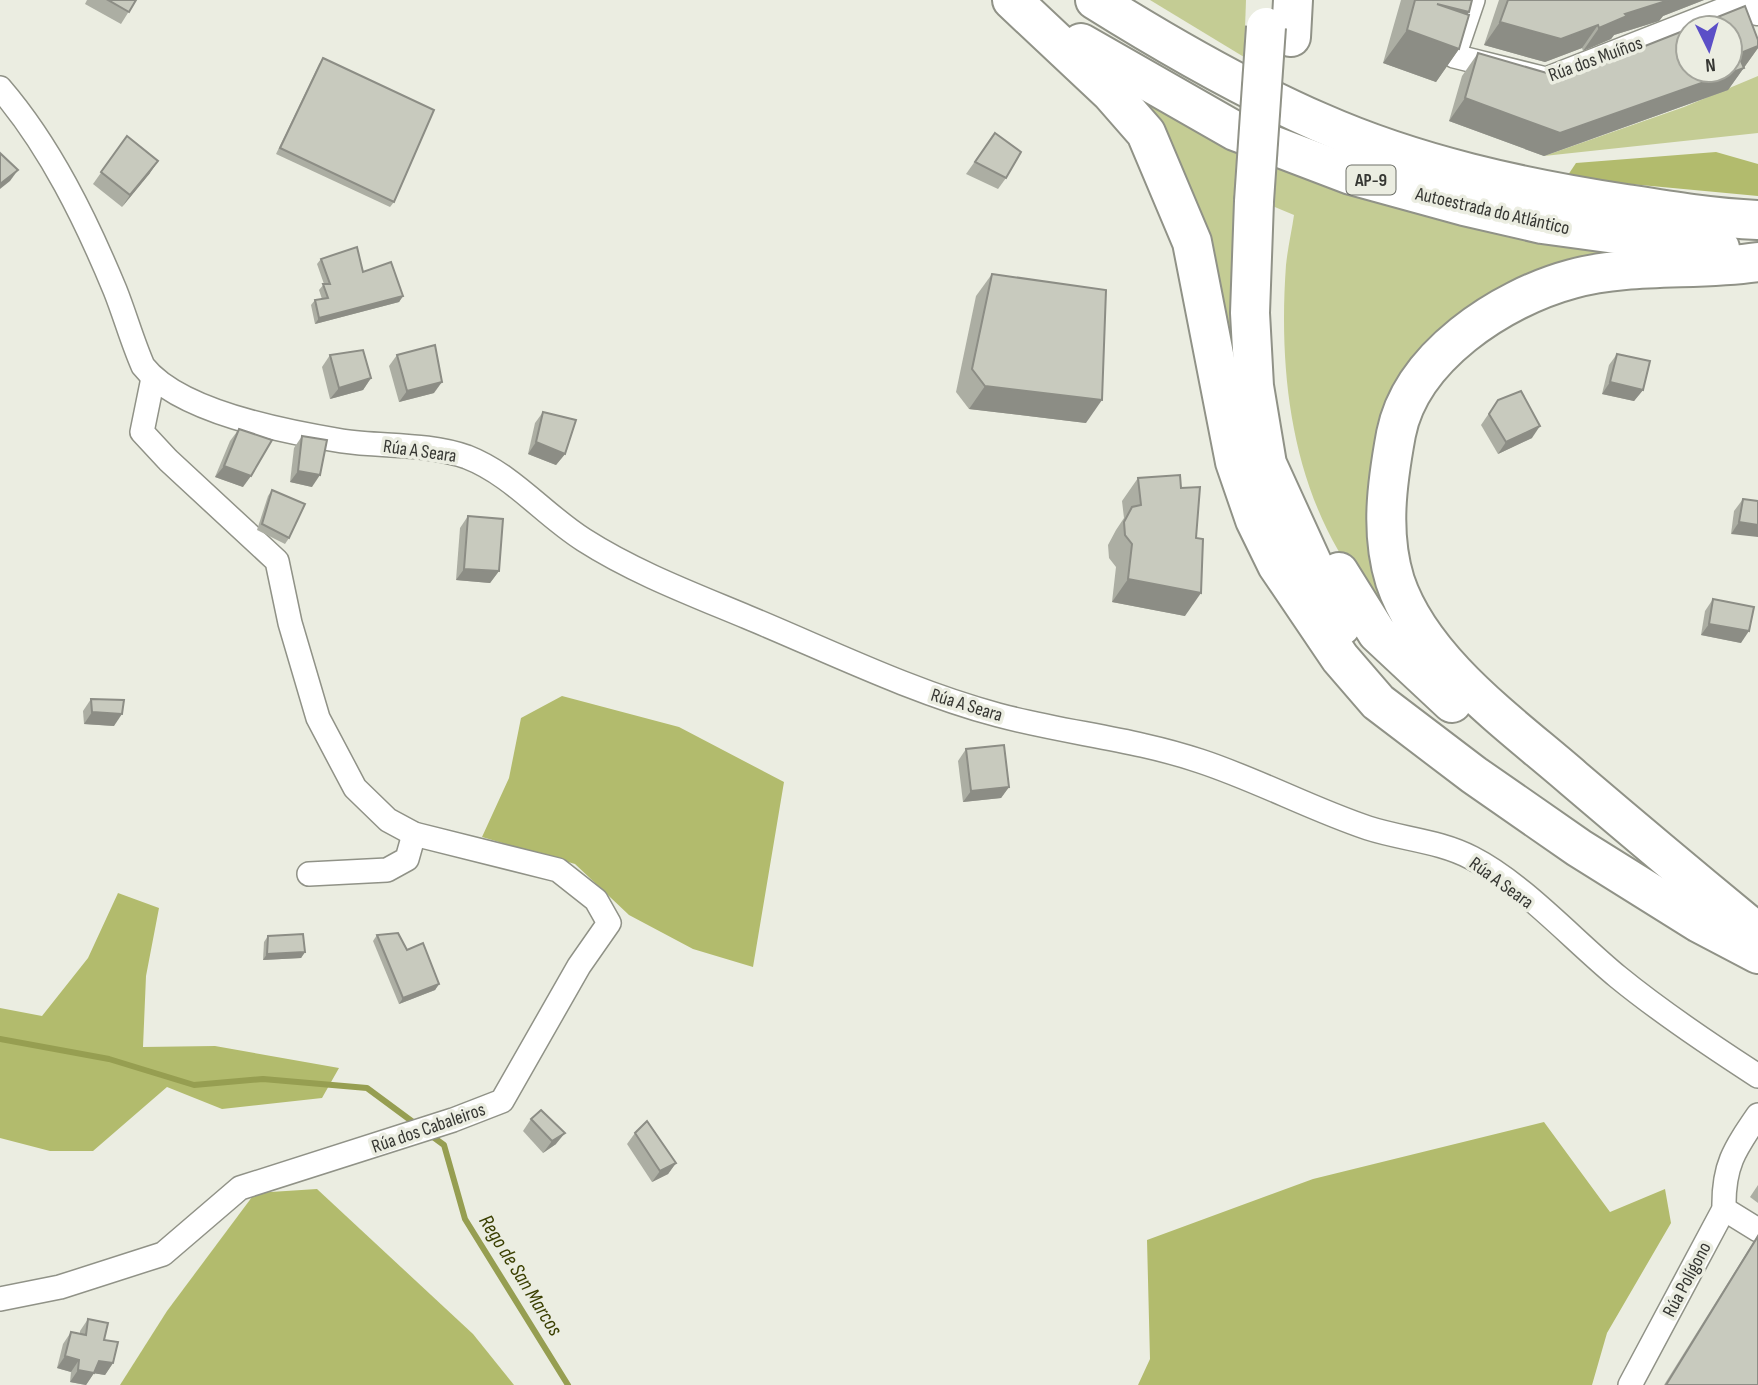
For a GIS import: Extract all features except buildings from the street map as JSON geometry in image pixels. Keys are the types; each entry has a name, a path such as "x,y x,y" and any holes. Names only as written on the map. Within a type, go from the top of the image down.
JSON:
{"highway":[{"path":"1012,0 1111,93 1146,133 1192,242 1235,462 1255,520 1277,565 1340,658 1378,702 1474,775 1578,848 1699,923 1758,954"},
{"name":"Autoestrada do Atlántico","path":"1023,0 1082,44 1235,131 1351,175 1542,224 1758,252"},
{"name":"Autoestrada do Atlántico","path":"1095,0 1234,82 1321,123 1390,148 1536,191 1721,219 1758,220"},
{"path":"1280,16 1265,205 1250,313 1254,386 1267,464 1341,626 1453,739 1758,954"},
{"path":"1265,205 1269,319 1286,454 1302,507 1332,562 1377,633 1449,701 1541,772 1682,872"},
{"path":"1758,262 1574,278 1514,299 1442,351 1401,411 1386,489 1387,535 1395,579 1408,611 1426,642 1488,705 1682,872 1758,933"}],"main road":[{"path":"1750,0 1758,9"}],"street":[{"name":"Rúa dos Muíños","path":"1473,0 1454,56 1546,79 1750,0"},
{"name":"Rúa A Seara","path":"0,88 30,126 80,215 116,294 138,354 153,378 172,391 213,409 282,429 342,441 438,450 462,456 510,481 555,520 618,559 922,690 995,714 1196,760 1263,783 1368,828 1431,843 1472,858 1521,893 1637,992 1758,1076"},
{"path":"153,378 142,432 168,460 277,561 290,623 318,718 355,788 388,820 414,834 407,859 387,870 309,874"},
{"name":"Rúa dos Cabaleiros","path":"0,1299 60,1287 163,1254 240,1188 408,1135 502,1101 579,966 609,923 597,900 558,870 414,834"},
{"path":"1758,1115 1739,1142 1723,1177 1724,1209 1758,1230"},
{"name":"Rúa Polígono","path":"1630,1385 1724,1209"}],"green space":[{"path":"1150,0 1246,0 1244,57"},
{"path":"1758,76 1758,133 1544,156 1684,107"},
{"path":"1144,94 1628,254 1405,382 1400,637 1338,550 1321,517 1298,448 1286,375 1284,338 1286,265 1294,215 1244,194 1239,380 1135,104"},
{"path":"1716,152 1758,164 1758,196 1566,178 1576,163"},
{"path":"562,696 679,727 784,782 753,967 693,949 629,915 575,864 482,837 509,778 521,718"},
{"path":"118,893 159,908 146,976 143,1047 215,1046 339,1068 322,1098 222,1109 167,1087 93,1151 50,1151 0,1138 0,1008 42,1016 88,958"},
{"path":"1544,1122 1610,1212 1665,1189 1671,1223 1607,1333 1592,1385 1138,1385 1150,1359 1147,1240 1313,1179"},
{"path":"317,1189 473,1334 514,1385 120,1385 167,1311 255,1193"}],"waterway":[{"name":"Rego de San Marcos","path":"0,1039 109,1059 194,1085 263,1079 367,1088 417,1125"},
{"name":"Rego de San Marcos","path":"429,1134 444,1145 465,1219 568,1385"}]}
